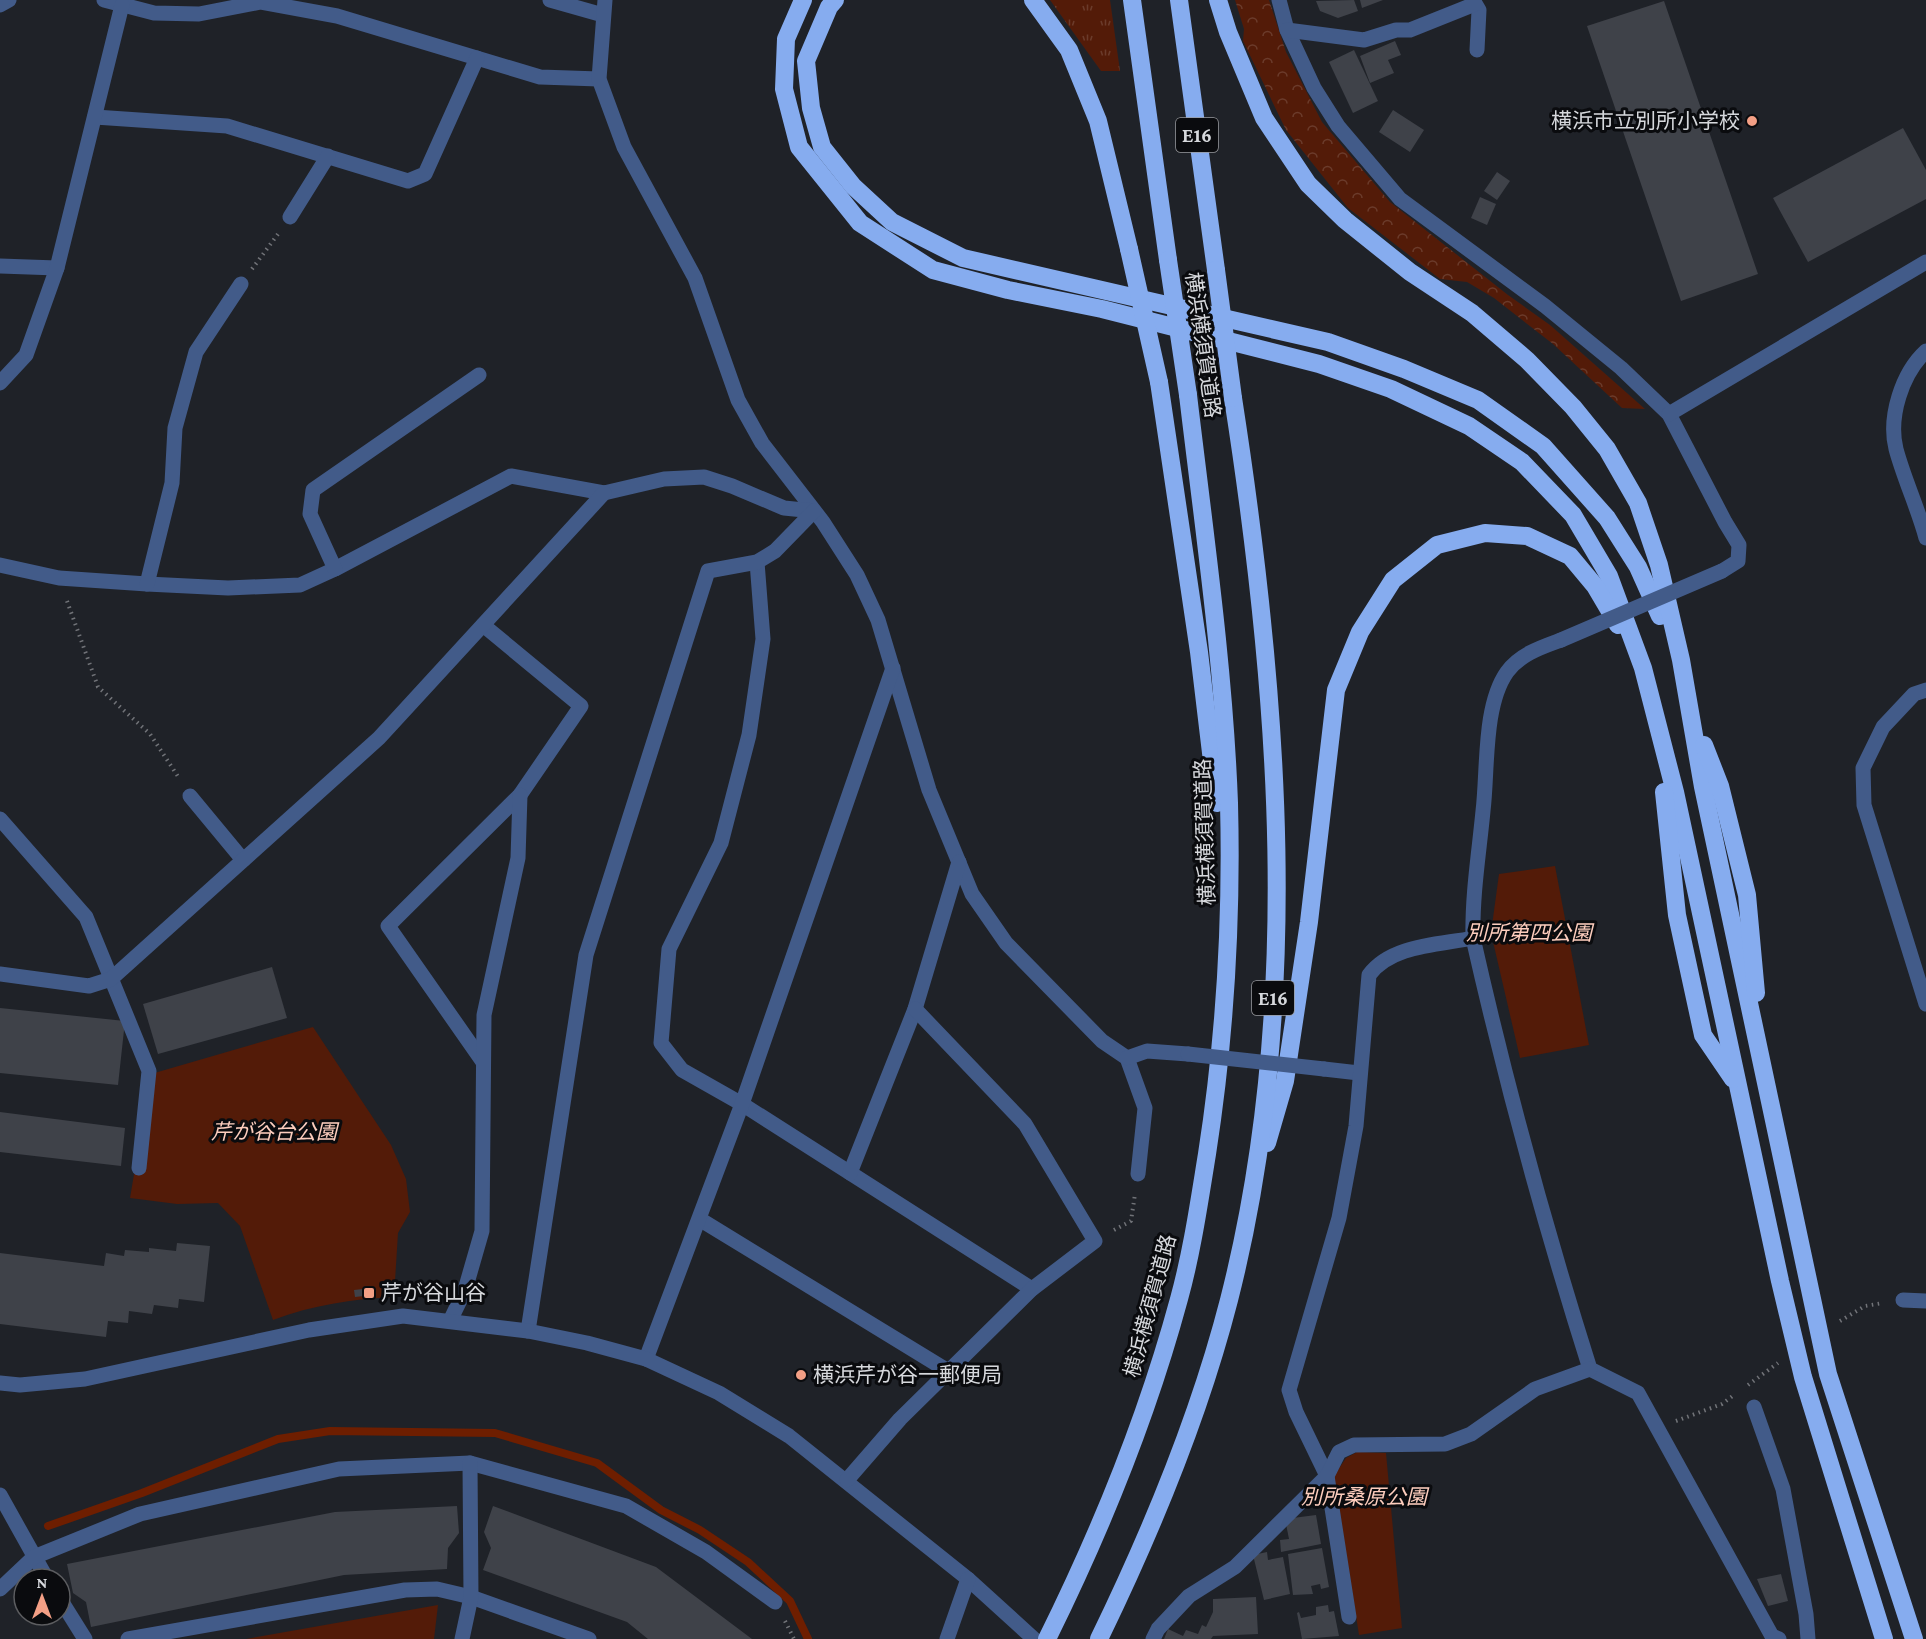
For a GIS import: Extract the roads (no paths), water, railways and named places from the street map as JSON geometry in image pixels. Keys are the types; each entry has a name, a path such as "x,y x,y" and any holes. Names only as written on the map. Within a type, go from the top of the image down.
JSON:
{"highway":[{"path":"803,0 786,39 784,89 791,118 799,147 860,223 933,270 1008,290 1102,309 1319,364 1390,389 1469,426 1522,462 1573,515 1609,576 1644,668 1803,1377 1884,1639"},
{"path":"835,0 829,7 806,61 811,108 822,147 853,186 892,222 963,258 1328,342 1404,369 1478,400 1543,446 1607,519 1638,567 1681,660"},
{"path":"1033,0 1069,50 1098,121 1159,382 1199,652 1230,906"},
{"name":"横浜横須賀道路","path":"1047,1639 1118,1483 1153,1385 1179,1297 1198,1208 1214,1108 1225,1005 1230,906 1229,801 1219,662 1188,395 1132,0"},
{"name":"横浜横須賀道路","path":"1099,1639 1164,1495 1201,1396 1229,1299 1248,1212 1264,1099 1272,1007 1276,905 1276,796 1268,652 1252,519 1233,398 1179,0"},
{"path":"1218,0 1228,33 1264,118 1308,184 1345,220 1410,272 1472,313 1527,360 1573,407 1607,449 1638,503 1659,566 1690,710 1720,786 1747,895 1765,1081 1828,1374 1914,1639"},
{"path":"1248,1212 1285,1081 1309,922 1336,690 1360,632 1393,580 1437,545 1485,533 1527,536 1570,556 1595,586 1644,668"}],"street":[{"path":"0,5 9,0"},
{"path":"104,0 154,13 199,14 261,2 337,16 540,77 599,80"},
{"path":"550,0 604,8 599,80 624,147 695,278 738,400 762,443 814,512 857,575 878,620 929,790 972,894 1006,944 1102,1041 1127,1058 1145,1108 1138,1174"},
{"path":"1279,0 1287,30 1309,79 1338,126 1400,199 1545,306 1621,368 1669,414 1739,545 1738,561 1722,571 1528,653 1508,672 1498,690 1489,733 1487,775 1472,907 1473,938 1501,1064 1553,1251 1590,1369 1638,1393 1772,1636 1779,1639"},
{"path":"1287,30 1364,40 1396,30 1410,30 1474,2 1479,10 1477,50"},
{"path":"0,383 26,355 57,268 122,5"},
{"path":"95,117 227,126 408,181 425,174 477,58"},
{"path":"290,217 328,156"},
{"path":"1669,414 1926,262"},
{"path":"0,266 57,268"},
{"path":"147,584 172,483 175,428 196,352 241,284"},
{"path":"1926,351 1914,362 1902,387 1896,417 1896,447 1926,538"},
{"path":"335,569 310,514 314,490 479,375"},
{"path":"0,565 59,578 147,584 228,588 300,585 335,569 511,476 604,493 664,479 704,477 784,508 814,512"},
{"path":"0,975 89,986 111,979 379,738 604,493"},
{"path":"528,1331 586,955 708,571 757,562 775,551 814,512"},
{"path":"757,562 763,639 749,735 721,843 669,949 661,1043 682,1070 742,1104 1032,1289"},
{"path":"483,625 581,706 519,795 388,926 483,1062"},
{"path":"646,1359 701,1220 893,668"},
{"path":"1926,690 1914,694 1882,726 1863,768 1864,805 1922,980 1926,1004"},
{"path":"450,1321 465,1290 482,1231 484,1015 518,858 519,795"},
{"path":"190,796 243,860"},
{"path":"0,819 86,917 148,1071 139,1168"},
{"path":"850,1173 915,1009 959,862"},
{"path":"1349,1617 1327,1476 1296,1412 1289,1390 1339,1218 1356,1126 1369,975 1378,963 1397,953 1473,938"},
{"path":"847,1480 900,1419 1032,1289 1095,1241 1025,1124 915,1009"},
{"path":"1127,1058 1147,1052 1188,1054 1359,1073"},
{"path":"701,1220 948,1371"},
{"path":"1903,1300 1926,1301"},
{"path":"0,1383 20,1385 85,1379 309,1330 404,1316 528,1331 587,1343 646,1359 729,1399 789,1436 969,1579 1034,1639"},
{"path":"1153,1639 1158,1629 1189,1596 1235,1567 1327,1476 1339,1452 1354,1445 1445,1444 1470,1434 1535,1389 1590,1369"},
{"path":"1754,1407 1783,1489 1806,1614 1808,1639"},
{"path":"462,1639 471,1597 470,1463"},
{"path":"0,1589 34,1557 140,1514 339,1469 470,1463 626,1506 706,1552 775,1602"},
{"path":"0,1495 40,1567"},
{"path":"947,1639 969,1579"},
{"path":"128,1639 405,1590 437,1589 471,1597 589,1639"},
{"path":"72,1618 85,1639"}],"waterway":[{"path":"48,1526 142,1493 278,1439 330,1431 495,1433 597,1463 661,1510 700,1530 748,1562 790,1601 808,1639"}],"place":[{"name":"横浜市立別所小学校","path":"1752,121"},
{"name":"芹が谷山谷","path":"369,1293"},
{"name":"横浜芹が谷一郵便局","path":"801,1375"}],"park label":[{"name":"別所第四公園","path":"1529,933"},
{"name":"芹が谷台公園","path":"274,1132"},
{"name":"別所桑原公園","path":"1364,1497"}]}
